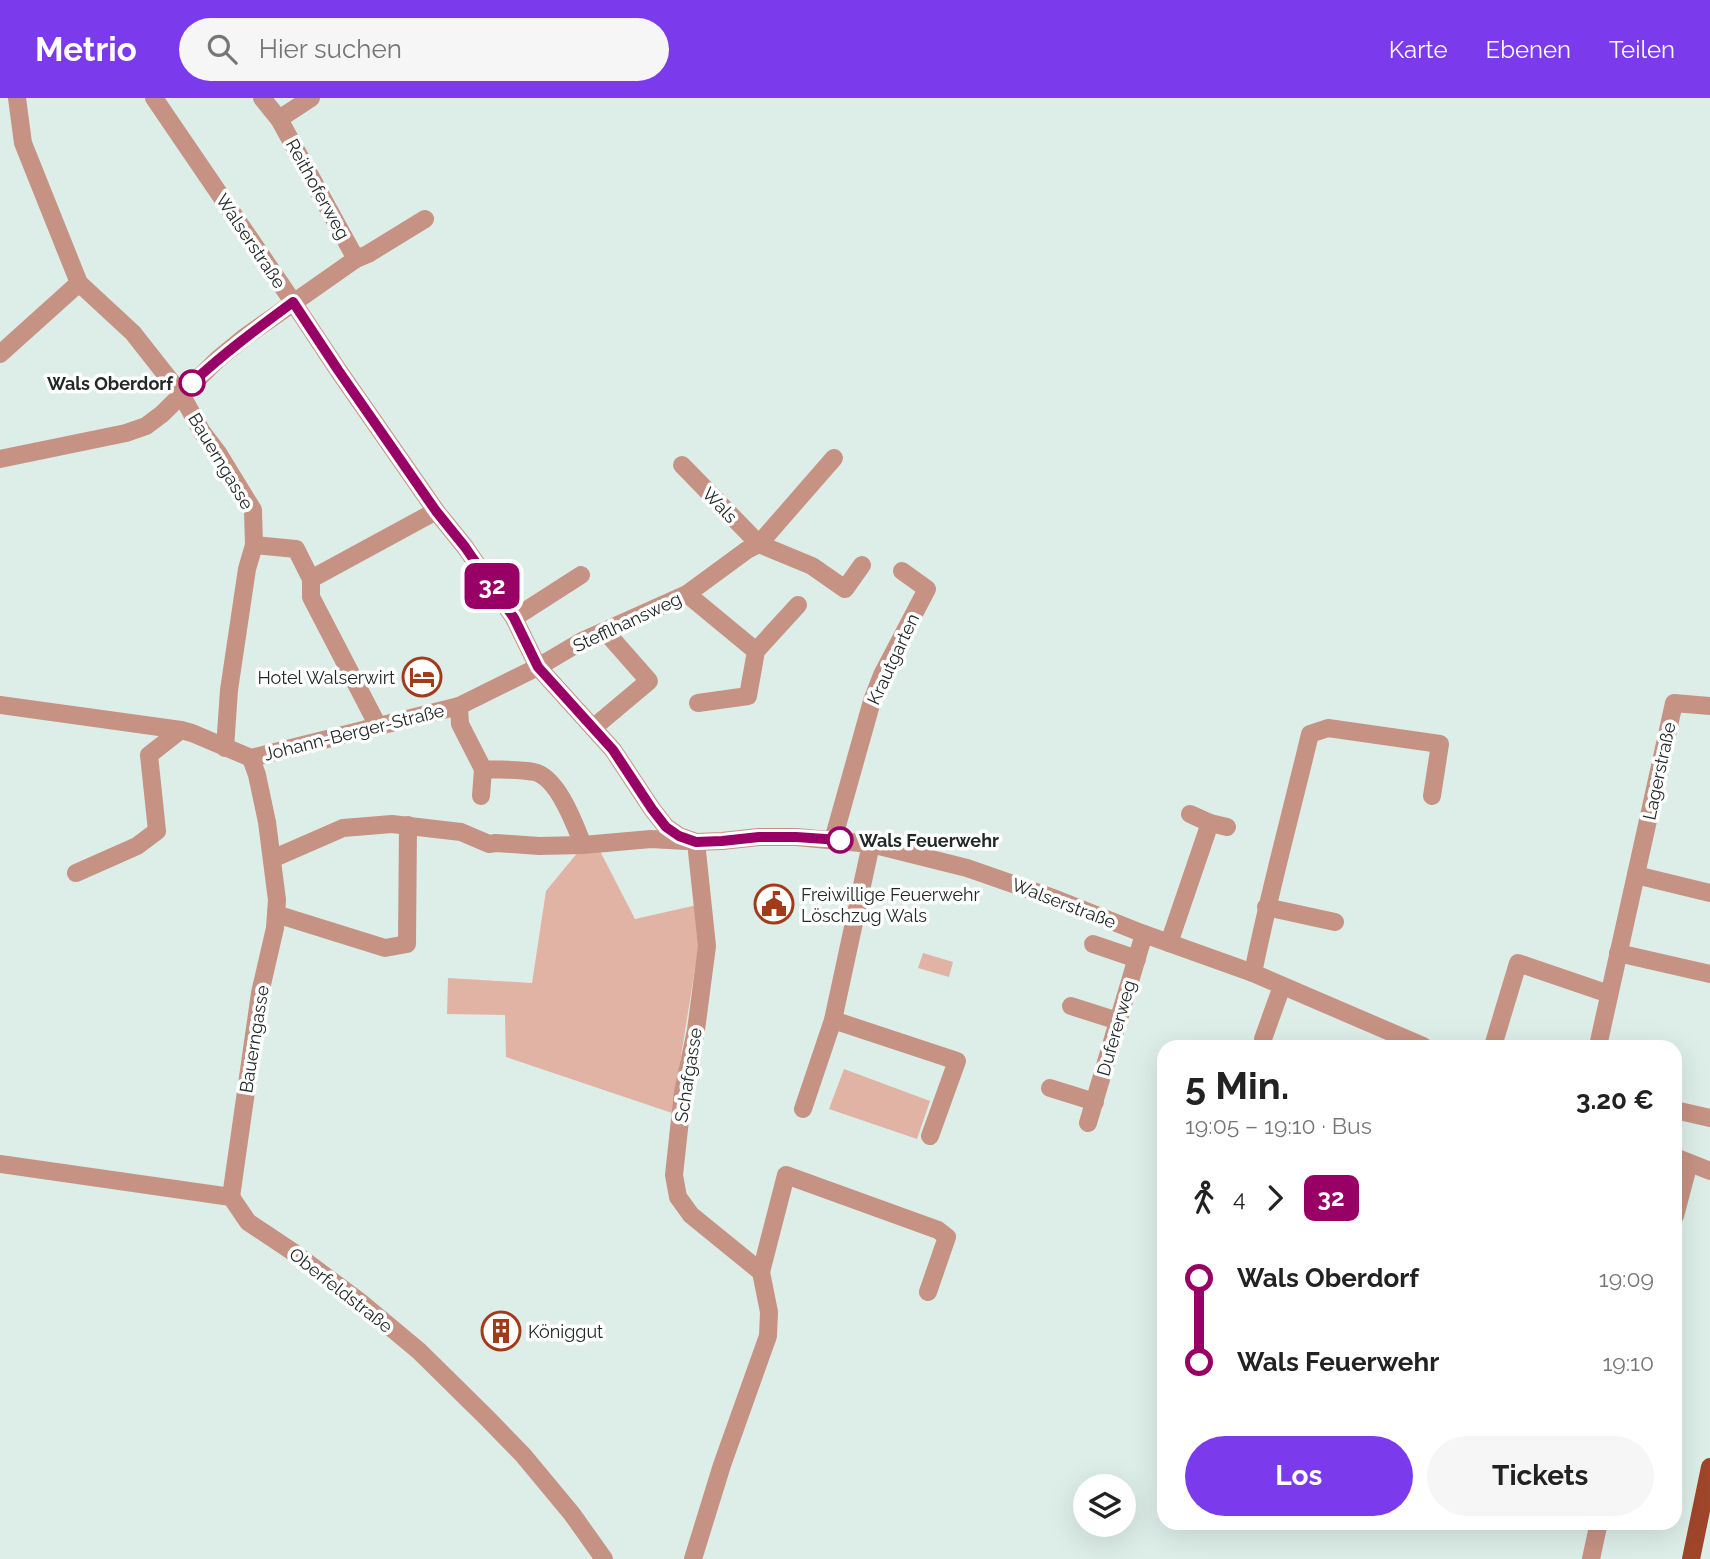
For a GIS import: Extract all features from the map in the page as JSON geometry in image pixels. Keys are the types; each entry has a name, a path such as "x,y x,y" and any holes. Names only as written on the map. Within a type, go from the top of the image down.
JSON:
{"main road":[{"path":"1691,1559 1710,1468"}],"street":[{"name":"Bauerngasse","path":"17,98 23,143 79,283 132,333 181,394 202,432 253,510 254,545 247,569 229,691 225,748"},
{"name":"Walserstraße","path":"154,98 338,370 514,618 538,667 613,750 666,827 679,836 696,842 796,837 871,844 967,868 1253,973 1409,1040"},
{"name":"Reithoferweg","path":"262,98 279,119 356,259"},
{"name":"Reithoferweg","path":"279,119 311,98"},
{"name":"Reithoferweg","path":"0,459 126,433 146,426 162,414 218,359 293,302 356,259 425,219"},
{"path":"0,354 79,283"},
{"name":"Stefflhansweg","path":"538,667 582,640 687,594 759,544 834,458"},
{"name":"Wals","path":"682,465 759,544"},
{"path":"311,579 436,511"},
{"path":"759,544 812,566 845,589 862,565"},
{"path":"254,545 296,548 311,579 311,597 378,726"},
{"name":"Krautgarten","path":"834,840 872,701 882,675 927,589 902,571"},
{"path":"514,618 581,575"},
{"path":"687,594 756,650"},
{"path":"698,703 748,696 756,650 798,605"},
{"path":"593,728 649,681 605,631"},
{"name":"Johann-Berger-Straße","path":"0,705 181,730 251,758 459,706 538,667"},
{"name":"Lagerstraße","path":"1599,1040 1674,702 1710,706"},
{"path":"459,706 460,724 484,769 481,796"},
{"path":"1253,973 1266,907 1310,734 1328,728 1440,744 1432,796"},
{"path":"76,873 137,846 157,831 149,755 181,730"},
{"name":"Bauerngasse","path":"231,1198 260,993 275,928 277,900 267,822 251,758"},
{"path":"484,769 537,772 560,796 583,845"},
{"path":"1169,943 1218,825 1190,814"},
{"path":"272,859 342,828 392,824 461,832 489,844 583,845 651,839 696,842"},
{"path":"276,914 385,948 407,944 408,825"},
{"name":"Schafgasse","path":"696,842 707,946 683,1092 674,1175 678,1197 691,1216 761,1272"},
{"path":"803,1109 833,1020 871,844"},
{"path":"1636,875 1710,894"},
{"path":"1266,907 1335,922"},
{"name":"Dufererweg","path":"1088,1123 1144,934"},
{"path":"1093,944 1137,959"},
{"path":"1618,953 1710,974"},
{"path":"1495,1040 1518,963 1609,994"},
{"path":"1263,1039 1282,986"},
{"path":"1071,1006 1118,1021"},
{"path":"833,1020 957,1061 930,1136"},
{"path":"1050,1088 1095,1102"},
{"path":"1682,1112 1710,1118"},
{"path":"1682,1160 1710,1171"},
{"path":"0,1164 231,1198"},
{"path":"693,1559 722,1465 768,1336 769,1312 761,1272 786,1175 938,1230 947,1237 928,1292"},
{"name":"Oberfeldstraße","path":"231,1198 248,1222 359,1301 419,1351 523,1455 572,1514 604,1559"},
{"path":"1591,1559 1597,1530"}],"shaded area":[{"path":"600,851 635,919 697,905 700,937 672,1113 506,1057 505,1015 447,1014 448,978 532,983 546,891 578,852"},
{"path":"923,953 953,962 949,977 918,968"},
{"path":"844,1069 930,1101 917,1139 829,1109"}],"bus line":[{"name":"32","path":"192,383 246,336 293,302 436,511 465,547 514,618 538,667 613,750 666,827 679,836 696,842 759,837 840,840"}],"place":[{"name":"Wals Oberdorf","path":"192,383"},
{"name":"Hotel Walserwirt","path":"422,677"},
{"name":"Wals Feuerwehr","path":"840,840"},
{"name":"Freiwillige Feuerwehr Löschzug Wals","path":"774,904"},
{"name":"Königgut","path":"501,1331"}]}
